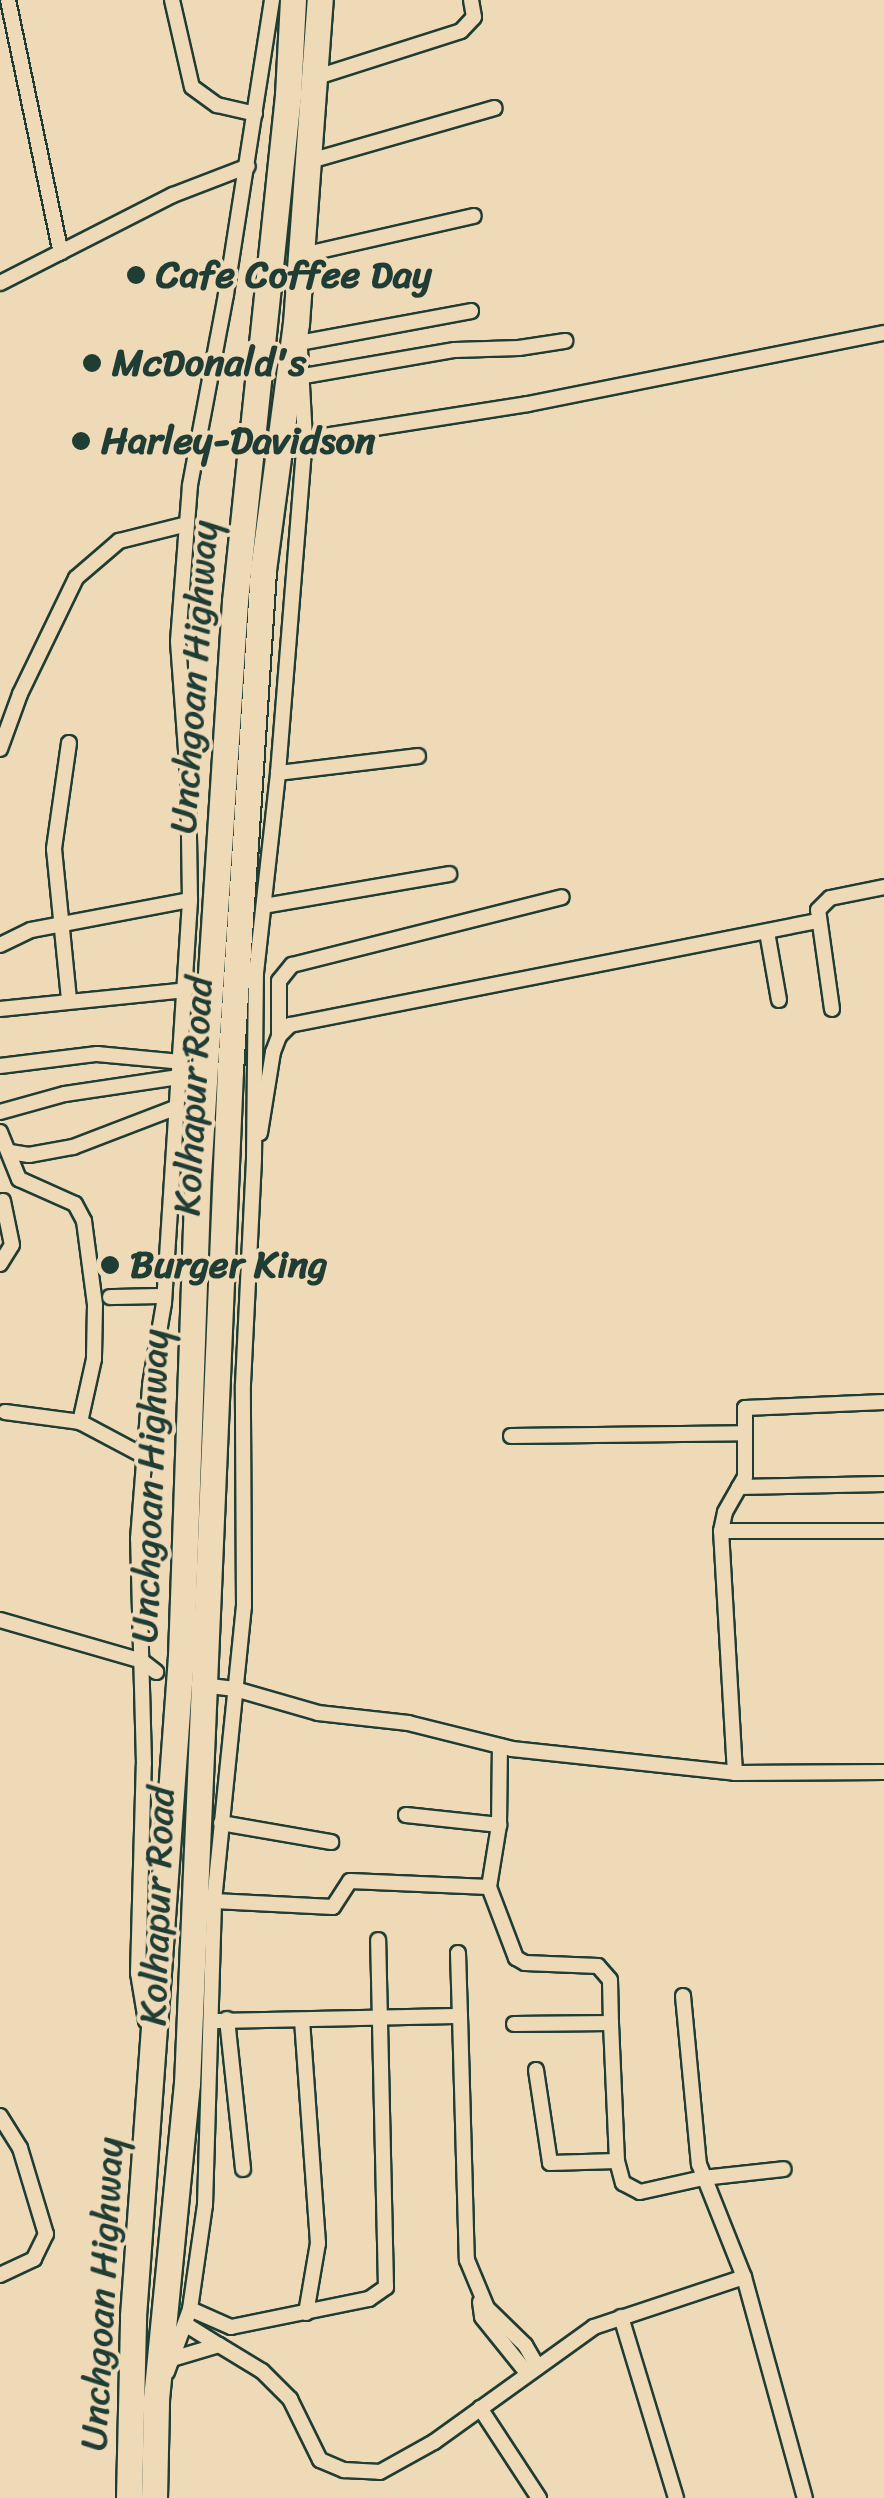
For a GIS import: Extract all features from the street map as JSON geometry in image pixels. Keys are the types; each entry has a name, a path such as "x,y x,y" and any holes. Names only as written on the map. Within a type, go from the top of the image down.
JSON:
{"highway":[{"name":"Unchgoan Highway","path":"129,2498 133,2316 181,1656 198,1176 235,600 288,95 293,0"},
{"name":"Kolhapur Road","path":"154,2498 156,2399 187,2084 230,1071 263,570 298,333 320,0"}],"street":[{"path":"8,0 61,253"},
{"path":"172,0 192,87 217,106 256,114"},
{"path":"152,2057 138,1973 143,1859 138,1539 150,1384 164,1296 186,990 190,900 188,778 178,641 198,434 248,166 272,0"},
{"path":"317,77 461,31 474,17 472,0"},
{"path":"310,160 495,108"},
{"path":"0,283 173,196 248,166"},
{"path":"302,255 474,216"},
{"path":"243,2169 220,2020 214,1901 244,1606 243,1384 254,1158 256,973 278,773 304,439 304,376 298,333 471,311"},
{"path":"304,439 528,404 884,333"},
{"path":"304,376 454,350 519,348 565,341"},
{"path":"0,749 20,694 76,578 119,540 187,524"},
{"path":"69,743 66,778 54,823 70,999"},
{"path":"278,773 418,756"},
{"path":"264,906 449,874"},
{"path":"832,1009 818,910 830,898 884,887"},
{"path":"254,1158 279,1036 278,981 292,965 562,897"},
{"path":"0,945 19,934 61,924 190,900"},
{"path":"279,1036 290,1026 817,921"},
{"path":"766,932 780,1000"},
{"path":"0,1009 186,990"},
{"path":"0,1066 97,1054 180,1070"},
{"path":"0,1112 180,1070"},
{"path":"10,1152 29,1155 73,1147 178,1107"},
{"path":"0,1132 19,1178 75,1204 84,1221 95,1304 94,1359 80,1422"},
{"path":"0,1264 12,1245 1,1202 19,1178"},
{"path":"110,1297 164,1296"},
{"path":"734,1773 721,1530 745,1477 745,1408 884,1402"},
{"path":"5,1412 80,1422 144,1456"},
{"path":"512,1436 746,1433"},
{"path":"739,1487 884,1484"},
{"path":"721,1530 884,1531"},
{"path":"0,1620 142,1661 156,1672"},
{"path":"210,1686 235,1689 318,1714 408,1723 500,1746 734,1773 884,1772"},
{"path":"500,1746 499,1825 489,1887 516,1958 524,1963 588,1964 605,1970 610,1980 617,2161 623,2184 632,2190 784,2170"},
{"path":"406,1815 499,1825"},
{"path":"221,1823 332,1842"},
{"path":"214,1901 333,1907 350,1881 489,1887"},
{"path":"187,2317 231,2328 376,2297 388,2281 377,2019 378,1940"},
{"path":"458,1953 465,2246 482,2317 532,2370"},
{"path":"683,1996 696,2144 703,2178 744,2277 806,2498"},
{"path":"220,2020 460,2016"},
{"path":"156,2399 187,2317 205,2205 220,2020"},
{"path":"302,2020 318,2243 306,2312"},
{"path":"514,2024 611,2024"},
{"path":"536,2070 550,2164 617,2161"},
{"path":"0,2116 20,2148 46,2234 34,2258 0,2275"},
{"path":"187,2317 262,2372 290,2400 320,2460 344,2470 380,2472 434,2442 594,2327 744,2277"},
{"path":"621,2317 676,2498"},
{"path":"172,2358 219,2344"},
{"path":"480,2408 539,2498"}],"place":[{"name":"Cafe Coffee Day","path":"136,275"},
{"name":"McDonald's","path":"92,363"},
{"name":"Harley-Davidson","path":"81,441"},
{"name":"Burger King","path":"110,1265"}]}
